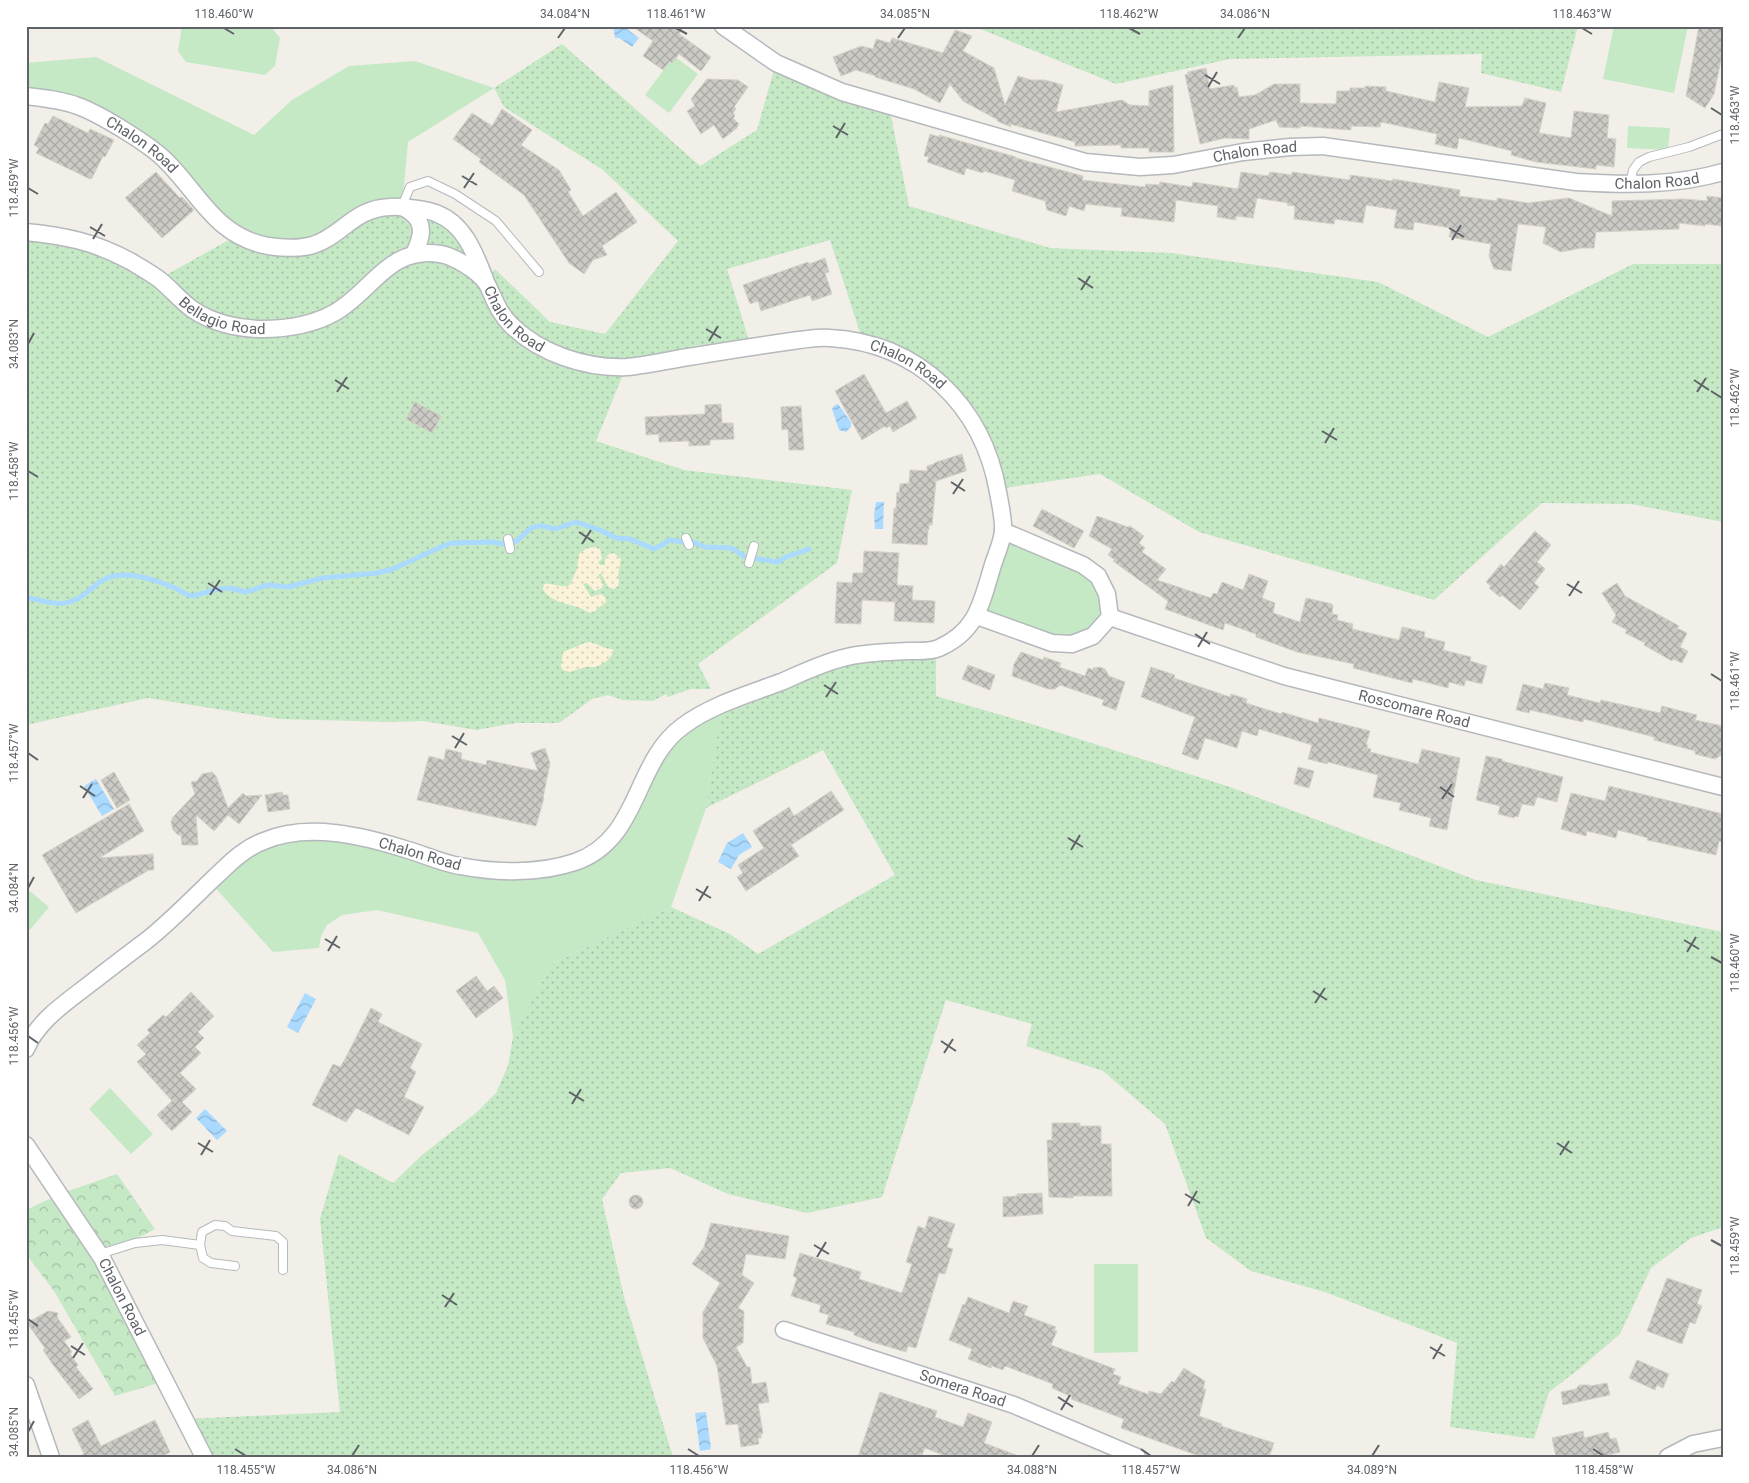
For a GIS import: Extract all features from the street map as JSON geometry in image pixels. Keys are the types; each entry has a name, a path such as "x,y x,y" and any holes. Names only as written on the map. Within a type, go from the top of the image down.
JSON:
{"street":[{"name":"Chalon Road","path":"723,26 776,63 842,92 1085,162 1140,167 1173,165 1243,152 1323,146 1576,182 1666,183 1706,177 1723,172"},
{"name":"Chalon Road","path":"26,96 50,98 79,106 137,139 165,160 219,222 236,236 259,244 277,248 313,244 328,237 362,214 381,207 402,206 438,214 452,222 471,246 485,282 501,314 523,337 557,355 590,364 626,367 828,337 863,342 895,352 929,372 950,393 972,422 988,453 997,489 1003,531 977,616 966,630 936,650 877,653 846,657 722,705 683,725 670,737 657,755 626,819 611,838 593,853 578,861 553,868 527,871 494,871 458,866 404,848 333,833 308,832 286,834 264,841 230,863 158,932 51,1014 29,1042 26,1049"},
{"path":"402,206 416,217 421,226 420,242 414,254"},
{"name":"Bellagio Road","path":"26,232 54,235 97,245 159,279 192,309 214,321 244,328 262,329 298,326 316,321 336,312 384,270 401,258 414,254"},
{"name":"Chalon Road","path":"414,254 440,254 453,258 469,267 485,282"},
{"path":"977,616 1052,643 1072,644 1093,636 1110,617 1107,594 1098,576 1083,565 1003,531"},
{"name":"Roscomare Road","path":"1110,617 1284,676 1723,787"},
{"name":"Chalon Road","path":"26,1145 100,1254 204,1457"},
{"name":"Somera Road","path":"784,1330 1014,1405 1137,1457"},
{"path":"26,1385 51,1457"},
{"path":"1668,1457 1693,1444 1723,1438"}],"lane":[{"path":"1630,184 1633,170 1639,162 1649,157 1689,147 1723,134"},
{"path":"402,206 410,187 428,181 455,194 496,222 539,272"},
{"path":"508,539 510,549"},
{"path":"749,563 754,549"},
{"path":"236,1266 211,1263 203,1258 200,1246 202,1232 215,1225 225,1226 232,1231 276,1236 282,1242 283,1270"},
{"path":"100,1254 135,1243 162,1240 200,1246"}],"green space":[{"path":"182,26 270,26 280,38 275,66 265,75 186,62 178,51"},
{"path":"973,26 1578,26 1561,92 1481,73 1482,54 1230,59 1116,84"},
{"path":"1614,26 1688,26 1674,93 1603,79"},
{"path":"562,44 700,166 757,130 776,63 889,106 909,206 1050,248 1171,253 1378,282 1488,337 1633,264 1723,264 1723,522 1631,504 1542,503 1434,600 1199,532 1100,474 997,489 950,393 863,342 830,240 727,269 751,347 626,367 596,441 684,470 852,490 837,563 698,664 711,689 691,689 668,697 666,694 653,701 623,700 608,695 592,699 559,723 516,723 476,730 424,721 280,719 148,698 26,725 26,232 54,235 159,279 236,236 381,207 452,222 486,281 495,269 550,322 605,334 678,241 603,170 504,107 494,88"},
{"path":"674,56 698,74 669,113 645,95"},
{"path":"96,57 254,135 292,100 349,66 415,61 494,88 408,142 402,206 381,207 313,245 236,236 165,160 103,119 26,96 26,63"},
{"path":"1628,126 1670,128 1668,150 1627,148"},
{"path":"1003,531 1098,576 1110,617 1072,644 977,616"},
{"path":"936,650 936,696 1035,725 1230,787 1476,880 1723,932 1723,1227 1691,1238 1651,1268 1620,1334 1549,1392 1534,1439 1450,1427 1457,1343 1325,1292 1251,1271 1206,1238 1165,1124 1103,1071 1026,1046 1032,1024 946,1000 882,1197 807,1213 728,1194 670,1168 621,1173 602,1199 624,1297 673,1457 204,1457 185,1419 340,1412 320,1219 339,1154 393,1183 422,1155 476,1113 496,1093 508,1066 513,1037 551,964 671,907 730,934 758,954 895,875 823,750 706,808 722,705 822,666"},
{"path":"722,705 706,808 671,907 551,964 513,1037 505,980 478,933 377,910 342,915 327,925 321,936 319,948 273,952 210,882 230,863 309,832 494,871 593,853 657,755"},
{"path":"26,888 49,907 30,930 26,927"},
{"path":"110,1088 153,1134 131,1154 89,1109"},
{"path":"117,1174 155,1229 102,1257 165,1381 115,1396 54,1291 26,1254 26,1210 60,1194"},
{"path":"1094,1264 1138,1264 1138,1352 1094,1353"}],"sand":[{"path":"596,547 600,549 602,559 598,562 600,565 605,565 606,556 611,553 614,553 621,559 618,586 614,589 608,587 601,573 598,575 603,584 602,588 595,591 587,583 583,584 591,597 601,594 605,597 606,602 592,613 558,601 546,593 543,589 544,584 570,585 577,569 579,554 587,548"},
{"path":"591,642 612,649 614,652 607,661 596,667 585,667 570,672 563,670 561,667 563,652"}],"water":[{"path":"613,26 623,26 639,38 632,47 619,38 615,38"},
{"path":"838,404 851,422 851,427 846,432 839,430 832,409"},
{"path":"876,502 884,502 883,529 875,529 874,515"},
{"path":"96,779 114,809 102,816 84,786"},
{"path":"743,833 752,847 739,855 731,869 718,862 727,843"},
{"path":"305,993 316,999 298,1033 287,1027"},
{"path":"205,1109 227,1131 217,1140 196,1118"},
{"path":"706,1412 711,1449 700,1451 695,1413"}],"building":[{"path":"632,26 684,26 679,34 711,57 701,71 679,54 663,70 643,56 653,41"},
{"path":"1699,26 1723,26 1723,50 1714,94 1705,108 1686,96"},
{"path":"955,30 972,36 963,51 994,68 1005,105 1018,76 1063,85 1056,112 1122,100 1130,105 1149,106 1149,91 1173,85 1174,152 1149,152 1149,148 1121,148 1121,145 1075,146 1075,142 1010,124 1011,127 997,121 963,101 950,84 940,103 914,89 856,70 841,76 833,57 861,46 873,49 876,39 890,43 892,38 943,53"},
{"path":"1206,68 1210,89 1234,85 1234,88 1237,87 1239,97 1255,95 1274,84 1300,84 1300,103 1336,104 1337,91 1350,91 1350,88 1365,88 1365,86 1386,87 1386,91 1435,102 1439,82 1469,88 1465,107 1522,106 1525,98 1546,103 1539,133 1571,138 1574,111 1609,115 1607,138 1616,139 1614,167 1596,165 1596,169 1536,162 1511,155 1512,151 1459,138 1457,149 1435,144 1437,134 1381,122 1380,127 1351,126 1351,130 1300,126 1300,128 1279,127 1276,120 1249,129 1249,139 1225,138 1200,144 1185,75 1188,72"},
{"path":"707,79 738,80 748,87 734,107 736,109 733,113 735,116 733,118 739,124 737,128 723,139 714,125 701,134 687,111 695,106 691,99"},
{"path":"502,109 532,130 521,145 559,170 571,190 568,192 583,216 616,192 637,222 602,246 607,255 593,260 584,274 569,263 524,195 479,162 481,159 453,139 472,113 492,126"},
{"path":"53,116 88,133 90,129 114,140 105,157 103,156 92,178 90,179 36,153 39,148 34,145 45,123 48,124"},
{"path":"930,134 1083,176 1082,180 1145,187 1146,184 1159,185 1160,182 1192,187 1193,182 1238,189 1241,172 1268,176 1270,172 1292,175 1292,172 1350,180 1350,175 1392,181 1393,179 1460,190 1459,196 1497,201 1497,198 1528,203 1569,198 1612,216 1612,201 1685,199 1707,201 1707,196 1723,198 1723,226 1679,223 1679,229 1596,232 1594,248 1561,252 1543,243 1546,227 1518,224 1511,271 1494,269 1489,256 1491,244 1449,237 1451,228 1414,222 1413,230 1394,228 1397,210 1366,205 1363,223 1335,219 1334,224 1294,219 1295,206 1257,198 1253,218 1236,216 1236,220 1217,217 1218,206 1176,200 1174,222 1121,216 1122,208 1086,204 1084,211 1069,206 1066,216 1047,210 1045,201 1012,191 1015,180 966,168 964,175 927,162 929,157 924,156"},
{"path":"156,172 194,210 162,238 125,198"},
{"path":"825,258 829,272 825,273 832,294 812,301 810,295 761,311 758,301 750,304 743,285 808,262 809,264"},
{"path":"864,374 886,413 907,401 917,418 893,432 890,426 886,428 885,426 862,440 835,391"},
{"path":"415,402 441,416 432,433 406,419"},
{"path":"721,404 722,423 733,423 734,439 710,440 710,445 689,446 689,441 659,442 659,434 646,435 645,417 705,414 705,405"},
{"path":"801,406 804,450 789,450 788,429 782,430 781,407"},
{"path":"962,454 966,471 936,481 932,525 929,525 927,545 892,543 897,492 899,493 900,484 909,483 910,470 927,471 927,466"},
{"path":"1042,509 1084,531 1074,548 1033,526"},
{"path":"1097,516 1128,527 1130,526 1144,536 1139,543 1145,548 1142,552 1166,569 1157,580 1211,598 1213,593 1217,594 1222,582 1243,590 1249,574 1268,581 1262,598 1275,603 1273,613 1300,622 1306,598 1332,604 1332,614 1338,615 1337,620 1353,624 1352,629 1399,640 1402,627 1425,632 1424,637 1445,642 1443,650 1471,657 1470,661 1487,666 1482,684 1466,680 1464,686 1449,682 1448,688 1413,679 1412,683 1353,668 1354,664 1297,652 1225,623 1223,630 1165,609 1168,601 1113,561 1115,560 1108,555 1112,549 1089,536"},
{"path":"1535,531 1551,545 1537,562 1545,569 1534,583 1539,587 1520,610 1502,595 1500,597 1489,588 1491,586 1486,582 1501,564 1504,567"},
{"path":"864,551 899,553 897,585 913,586 912,600 935,601 934,623 894,621 895,602 862,600 861,624 835,623 837,582 852,583 853,573 863,573"},
{"path":"1617,583 1625,596 1679,626 1677,628 1687,633 1680,647 1688,651 1682,663 1673,659 1672,661 1644,645 1645,643 1625,633 1627,630 1612,622 1616,615 1602,593"},
{"path":"1021,652 1043,660 1044,657 1061,663 1059,667 1085,676 1088,668 1093,670 1093,668 1100,667 1105,669 1109,676 1125,682 1116,710 1102,705 1104,700 1060,685 1055,689 1048,689 1012,676 1014,664"},
{"path":"968,665 995,675 990,690 962,679"},
{"path":"1151,667 1175,675 1174,678 1230,697 1231,694 1247,699 1246,703 1281,714 1282,712 1318,723 1319,718 1370,731 1366,745 1368,745 1367,748 1371,749 1370,752 1418,764 1422,749 1460,758 1447,830 1429,826 1431,818 1399,810 1401,803 1373,797 1378,775 1328,762 1327,764 1308,759 1312,745 1259,729 1257,736 1242,731 1237,748 1205,738 1198,760 1182,754 1195,717 1141,697"},
{"path":"1545,683 1569,688 1567,695 1600,703 1601,700 1660,713 1662,706 1697,715 1695,720 1723,726 1723,754 1715,759 1695,754 1695,751 1654,740 1654,737 1584,719 1583,722 1530,710 1529,713 1516,710 1523,684 1543,689"},
{"path":"545,748 550,763 544,798 536,826 417,800 429,756 444,760 446,749 462,753 461,759 486,765 487,760 538,771 531,753"},
{"path":"1486,756 1563,777 1557,802 1537,797 1534,806 1522,804 1518,817 1515,816 1514,818 1498,814 1500,806 1476,800"},
{"path":"1298,767 1314,771 1309,788 1294,784"},
{"path":"114,772 130,800 117,808 101,780"},
{"path":"212,772 216,776 228,808 243,793 246,796 262,795 239,824 228,815 214,831 196,815 198,845 182,845 181,835 178,835 173,830 171,822 173,817 195,794 191,782 197,781 202,774"},
{"path":"1609,786 1723,814 1723,842 1719,841 1716,855 1647,840 1648,838 1618,830 1616,838 1587,831 1586,836 1561,829 1571,793 1605,801"},
{"path":"831,791 844,810 791,845 799,856 746,891 737,877 743,873 738,865 764,848 753,831 789,807 794,816"},
{"path":"282,792 283,795 288,795 290,809 268,812 265,795"},
{"path":"129,804 144,831 99,858 153,854 154,870 149,870 76,913 42,855"},
{"path":"476,976 487,991 494,986 503,998 476,1018 456,991"},
{"path":"191,992 214,1016 198,1032 204,1038 195,1047 201,1053 180,1073 196,1089 182,1102 192,1112 172,1131 157,1115 172,1101 137,1062 146,1054 137,1045 150,1033 147,1030 163,1015 166,1017"},
{"path":"371,1008 382,1014 378,1022 422,1044 410,1068 416,1072 404,1097 424,1107 409,1135 356,1108 346,1122 312,1105 333,1064 340,1067 345,1059"},
{"path":"1052,1123 1080,1123 1080,1126 1101,1126 1101,1144 1111,1144 1112,1196 1049,1197 1047,1140 1052,1140"},
{"path":"1042,1193 1043,1214 1003,1217 1003,1197 1017,1196 1017,1194"},
{"path":"633,1195 639,1195 643,1202 639,1209 633,1209 629,1205 629,1199"},
{"path":"929,1216 955,1224 947,1247 953,1249 945,1274 939,1273 916,1348 908,1346 906,1352 872,1342 854,1335 854,1332 826,1324 829,1315 819,1312 821,1305 791,1296 797,1278 793,1276 800,1253 861,1272 859,1279 902,1293 912,1264 906,1262 918,1226 925,1229"},
{"path":"711,1223 789,1236 785,1259 746,1254 742,1275 754,1283 738,1308 744,1311 743,1343 736,1347 747,1367 750,1367 752,1384 766,1382 769,1402 758,1404 763,1433 761,1438 758,1438 759,1444 741,1447 738,1424 726,1425 717,1366 703,1338 703,1312 720,1283 692,1264 704,1247"},
{"path":"1667,1278 1702,1290 1697,1304 1702,1306 1695,1324 1690,1322 1682,1344 1647,1331"},
{"path":"968,1297 1009,1313 1013,1301 1028,1306 1024,1315 1056,1327 1054,1330 1057,1331 1051,1345 1115,1369 1113,1374 1121,1377 1118,1384 1148,1394 1149,1391 1161,1394 1172,1381 1174,1383 1184,1368 1205,1381 1203,1389 1206,1389 1199,1416 1222,1424 1221,1426 1274,1443 1269,1457 1202,1457 1121,1428 1124,1419 1071,1399 1072,1397 1052,1388 1053,1384 1005,1366 1003,1370 992,1366 991,1368 968,1359 972,1349 949,1340 963,1304 965,1305"},
{"path":"48,1311 58,1313 57,1317 71,1337 64,1341 78,1365 76,1367 93,1389 79,1399 43,1350 45,1348 27,1323"},
{"path":"1637,1360 1669,1374 1663,1388 1657,1385 1655,1390 1629,1378"},
{"path":"1607,1383 1610,1395 1563,1405 1561,1392 1576,1389 1579,1385 1590,1386"},
{"path":"880,1392 937,1411 935,1417 963,1427 968,1413 992,1422 984,1443 1016,1455 1016,1457 948,1457 925,1448 921,1457 858,1457"},
{"path":"88,1420 101,1446 155,1420 170,1452 161,1457 79,1457 84,1454 72,1429"},
{"path":"1583,1431 1584,1438 1608,1432 1610,1439 1616,1438 1620,1452 1601,1457 1556,1457 1552,1438"}],"waterway":[{"path":"26,597 45,602 68,603 83,596 105,579 122,575 154,580 193,596 218,589 230,588 246,592 268,585 288,587 323,578 377,573 393,569 452,543 512,543 531,528 537,526 555,529 576,522 616,538 630,539 654,549 669,540 693,542 705,547 732,548 745,557 778,562 786,557 809,549"}]}
